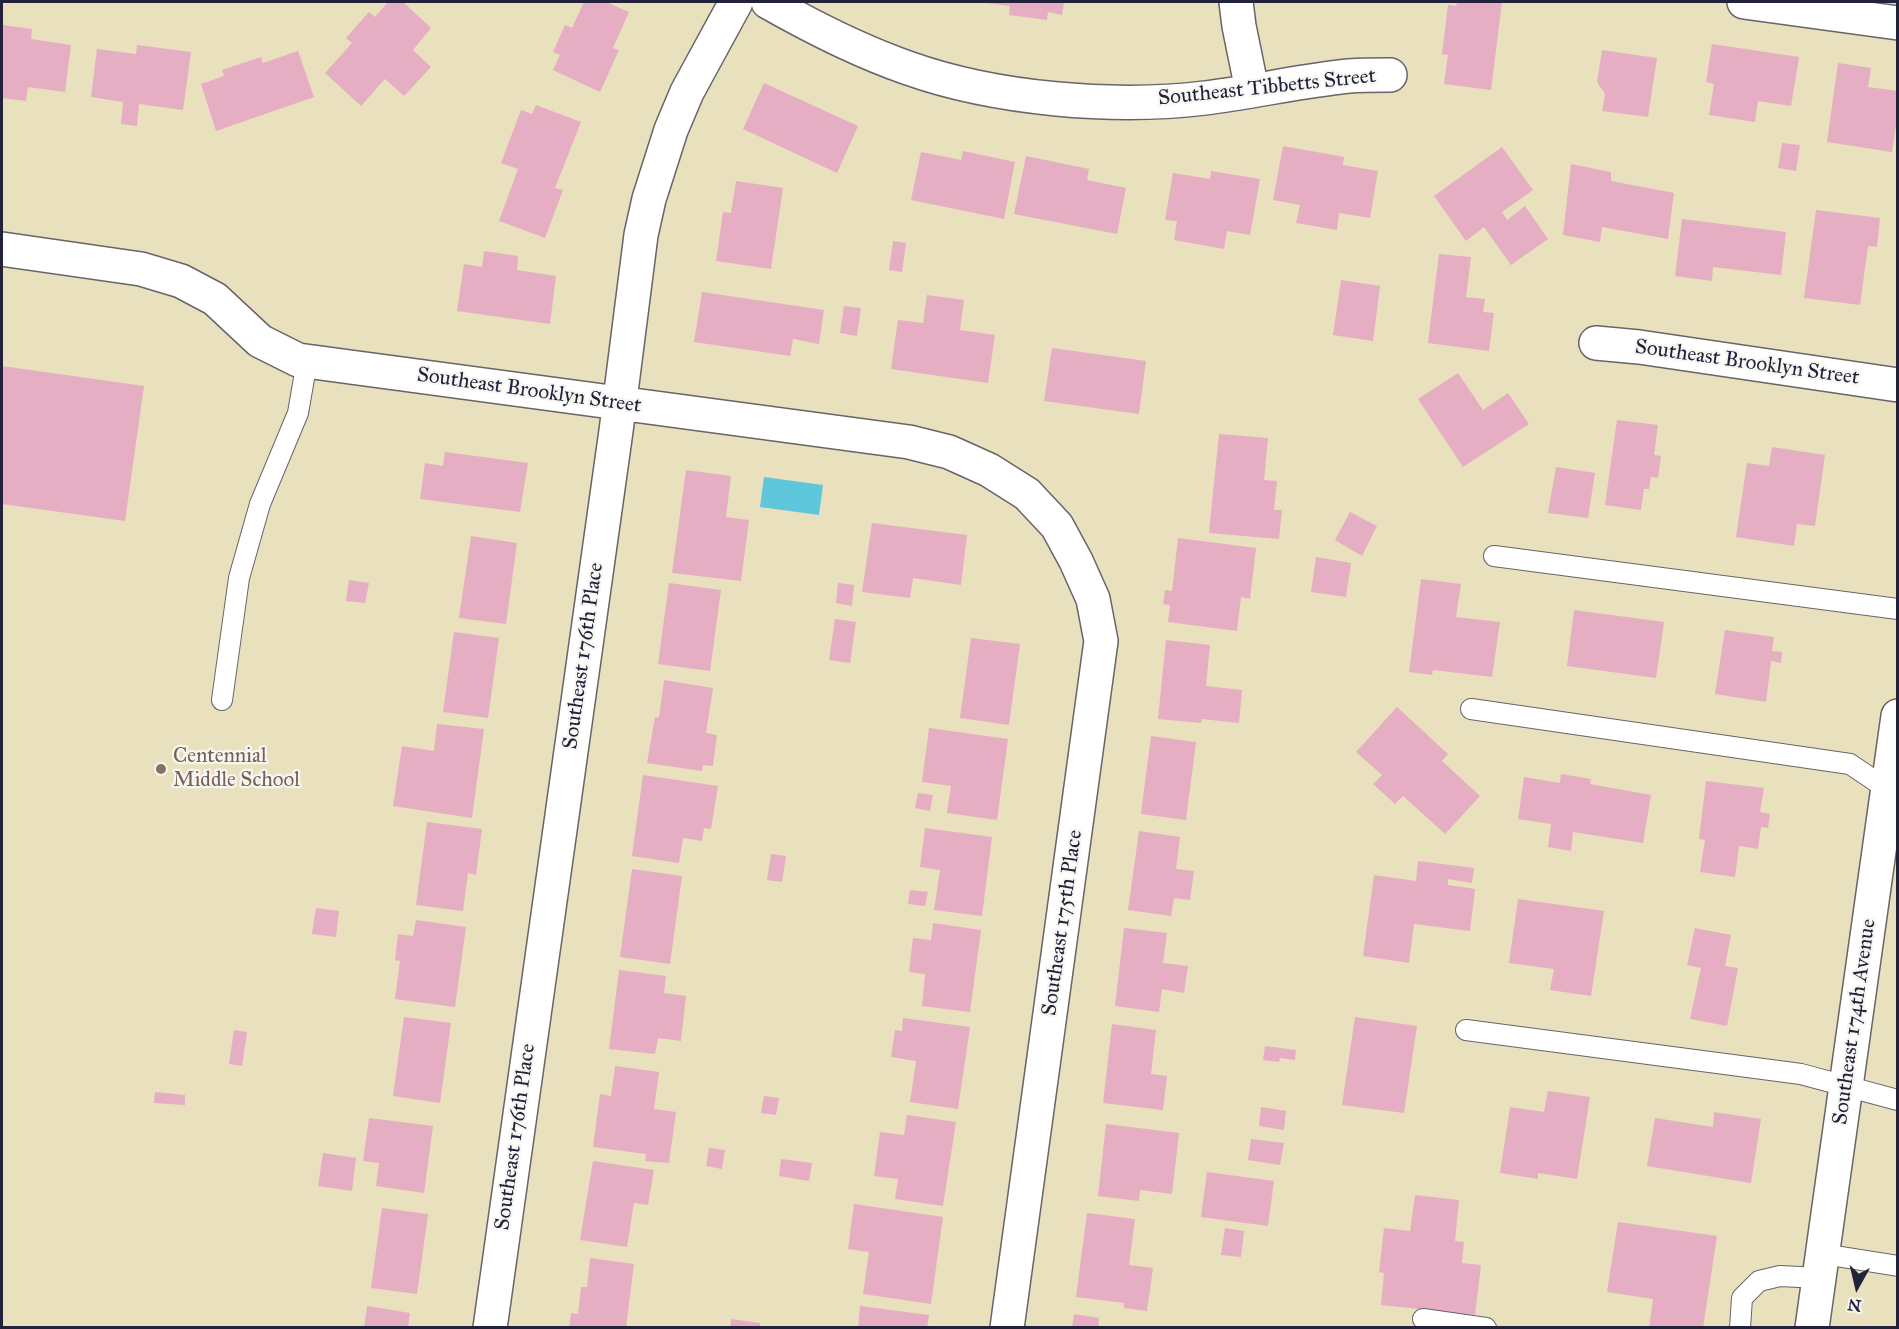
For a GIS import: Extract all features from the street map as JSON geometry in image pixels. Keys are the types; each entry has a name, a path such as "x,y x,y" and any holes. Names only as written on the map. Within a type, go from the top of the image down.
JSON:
{"street":[{"name":"Southeast 176th Place","path":"490,1328 641,235 652,188 670,130 687,92 736,2"},
{"name":"Southeast Tibbetts Street","path":"768,2 862,49 908,68 1008,93 1105,101 1203,98 1350,76 1390,75"},
{"path":"1236,2 1252,90"},
{"path":"1744,2 1898,23"},
{"name":"Southeast Brooklyn Street","path":"2,249 141,269 182,281 215,299 260,341 298,360 909,442 949,452 989,470 1027,494 1057,526"},
{"name":"Southeast Brooklyn Street","path":"1596,343 1639,346 1898,385"},
{"name":"Southeast 175th Place","path":"1007,1328 1101,641 1093,599 1057,526"},
{"name":"Southeast 174th Avenue","path":"1812,1328 1892,789 1898,716"}],"lane":[{"path":"222,700 239,578 260,504 298,412 307,361"},
{"path":"1494,556 1898,609"},
{"path":"1471,709 1850,764 1892,789"},
{"path":"1466,1030 1801,1074 1898,1100"},
{"path":"1740,1328 1742,1298 1759,1281 1821,1266 1898,1266"},
{"path":"1423,1319 1486,1328"}],"water":[{"path":"764,477 823,485 819,515 760,507"}],"building":[{"path":"388,2 403,2 431,28 413,50 431,67 404,96 385,79 361,106 325,73 352,43 346,38 369,12 375,17"},
{"path":"584,2 606,2 629,12 613,48 619,50 600,92 553,70 560,55 553,52 565,25 572,28"},
{"path":"986,2 1064,2 1062,15 1048,12 1047,20 1009,15 1010,6"},
{"path":"1457,2 1502,2 1491,90 1444,84 1448,55 1442,54 1448,5 1456,6"},
{"path":"2,25 32,29 31,39 71,45 65,92 28,87 26,101 2,98"},
{"path":"1712,44 1799,57 1791,106 1758,101 1755,122 1709,115 1714,84 1706,82"},
{"path":"137,45 191,52 183,110 139,104 137,126 121,124 123,102 91,97 97,49 136,54"},
{"path":"1602,50 1657,58 1648,117 1602,111 1605,94 1597,82"},
{"path":"298,51 314,97 216,131 201,84 224,76 222,70 261,57 263,63"},
{"path":"1838,63 1871,68 1868,87 1898,91 1898,112 1892,152 1827,142"},
{"path":"764,83 858,126 837,173 743,129"},
{"path":"536,105 581,122 555,188 563,190 545,238 499,221 518,169 501,163 521,110 532,114"},
{"path":"1782,143 1800,145 1796,171 1778,168"},
{"path":"1283,146 1344,157 1343,165 1378,171 1370,218 1339,213 1337,230 1296,223 1300,205 1273,200"},
{"path":"1502,147 1533,190 1502,212 1507,220 1525,206 1548,239 1511,265 1484,227 1466,241 1434,196"},
{"path":"963,151 1015,162 1004,219 911,200 921,152 961,160"},
{"path":"1026,156 1089,169 1087,180 1126,188 1117,234 1014,214"},
{"path":"1571,164 1611,172 1611,181 1674,193 1668,239 1602,227 1600,242 1563,235"},
{"path":"1211,171 1260,179 1250,235 1227,231 1224,249 1174,240 1177,221 1165,220 1173,173 1210,179"},
{"path":"736,181 783,188 771,269 716,261 723,212 731,213"},
{"path":"1816,210 1880,218 1877,247 1868,246 1860,305 1804,298"},
{"path":"1682,219 1786,232 1781,275 1713,267 1712,281 1675,276"},
{"path":"893,241 906,243 902,272 889,270"},
{"path":"484,251 518,256 517,270 556,276 550,324 457,311 464,264 482,267"},
{"path":"1439,254 1471,257 1466,297 1485,299 1483,312 1494,313 1489,351 1428,343"},
{"path":"1341,280 1380,286 1373,341 1333,335"},
{"path":"702,292 824,310 819,344 793,339 790,356 694,342"},
{"path":"927,295 964,300 960,330 995,335 988,383 891,369 898,320 923,323"},
{"path":"844,306 861,308 857,336 840,333"},
{"path":"1052,348 1146,361 1139,414 1044,401"},
{"path":"2,366 144,386 125,521 2,504"},
{"path":"1458,373 1483,410 1508,393 1529,424 1463,467 1418,399"},
{"path":"1617,420 1658,425 1654,455 1661,456 1658,478 1651,477 1649,489 1644,489 1641,510 1605,505"},
{"path":"1219,434 1268,438 1264,480 1277,481 1274,510 1282,510 1279,539 1209,533"},
{"path":"1772,447 1825,455 1815,526 1797,524 1794,546 1736,537 1747,463 1769,466"},
{"path":"445,452 528,463 520,512 420,499 425,463 443,466"},
{"path":"1556,467 1595,473 1588,518 1548,513"},
{"path":"686,470 731,476 726,517 749,520 741,581 672,573"},
{"path":"1350,512 1377,526 1362,556 1335,540"},
{"path":"872,523 967,535 961,585 913,578 910,598 862,592"},
{"path":"471,536 517,543 506,624 459,618"},
{"path":"1178,538 1256,548 1250,599 1241,597 1237,631 1168,622 1170,605 1163,604 1165,590 1172,591"},
{"path":"1316,557 1351,563 1346,597 1311,592"},
{"path":"1421,579 1461,584 1456,617 1500,622 1492,677 1433,670 1432,675 1409,672"},
{"path":"349,580 369,583 365,603 346,601"},
{"path":"669,583 721,590 710,671 658,664"},
{"path":"838,583 854,585 852,606 836,603"},
{"path":"1574,610 1664,622 1656,678 1567,666"},
{"path":"835,619 856,622 850,663 829,660"},
{"path":"1725,630 1774,637 1772,651 1782,652 1781,663 1771,661 1766,702 1715,694"},
{"path":"454,632 499,638 488,718 443,712"},
{"path":"971,638 1020,644 1009,725 960,718"},
{"path":"1166,640 1210,645 1206,686 1242,690 1239,723 1202,719 1201,723 1158,719"},
{"path":"664,680 713,688 706,733 717,735 713,766 703,765 702,771 647,763 655,717 659,718"},
{"path":"1397,707 1448,754 1442,761 1480,796 1445,834 1403,796 1395,804 1373,784 1382,775 1356,752"},
{"path":"437,724 484,729 472,818 393,806 402,746 434,751"},
{"path":"929,728 1008,739 997,820 947,813 951,786 922,782"},
{"path":"1151,736 1196,742 1186,820 1141,814"},
{"path":"1561,774 1591,779 1590,784 1651,795 1643,843 1573,832 1571,851 1548,847 1551,824 1518,819 1524,777 1560,783"},
{"path":"643,775 718,786 711,829 704,828 702,841 683,838 679,863 632,856"},
{"path":"1706,781 1764,788 1760,812 1770,814 1768,828 1761,827 1758,849 1739,846 1735,877 1700,872 1705,840 1699,839"},
{"path":"918,793 933,795 930,811 915,808"},
{"path":"427,822 482,829 476,875 468,873 463,911 416,905"},
{"path":"925,828 992,837 982,916 934,910 940,870 920,867"},
{"path":"1139,831 1180,837 1176,869 1194,871 1190,900 1174,898 1171,916 1128,910"},
{"path":"771,854 786,856 782,882 767,880"},
{"path":"1418,861 1474,868 1472,883 1448,879 1448,885 1475,889 1470,931 1414,924 1409,963 1363,956 1374,875 1416,881"},
{"path":"632,869 682,876 670,964 620,957"},
{"path":"910,890 928,892 925,906 908,904"},
{"path":"1518,899 1604,911 1591,996 1550,990 1554,969 1509,963"},
{"path":"316,908 339,911 336,937 312,934"},
{"path":"416,920 466,927 455,1007 395,999 400,961 395,960 398,934 413,936"},
{"path":"933,923 981,930 970,1012 922,1006 925,974 909,972 913,938 931,940"},
{"path":"1124,928 1167,933 1163,963 1188,966 1184,993 1162,989 1159,1012 1115,1006"},
{"path":"1695,928 1731,935 1725,966 1738,968 1727,1026 1690,1019 1701,968 1687,965"},
{"path":"619,970 666,976 664,993 686,996 681,1041 658,1038 655,1054 609,1049"},
{"path":"404,1017 451,1023 440,1103 393,1096"},
{"path":"1355,1017 1417,1026 1404,1113 1342,1105"},
{"path":"903,1018 970,1027 958,1109 910,1102 916,1061 891,1057 895,1030 902,1031"},
{"path":"1112,1024 1156,1030 1151,1074 1167,1076 1163,1110 1103,1103"},
{"path":"234,1030 247,1032 242,1066 229,1064"},
{"path":"1265,1046 1296,1050 1295,1060 1280,1058 1279,1062 1263,1060"},
{"path":"615,1066 659,1072 654,1109 676,1112 669,1163 645,1161 646,1154 593,1147 600,1094 611,1096"},
{"path":"1548,1091 1590,1097 1577,1179 1538,1173 1538,1179 1500,1173 1510,1107 1544,1112"},
{"path":"155,1092 185,1095 185,1105 154,1103"},
{"path":"764,1096 779,1098 776,1115 761,1113"},
{"path":"1261,1107 1286,1111 1284,1130 1259,1126"},
{"path":"1714,1112 1761,1119 1751,1183 1647,1166 1655,1118 1713,1127"},
{"path":"907,1115 956,1122 943,1206 895,1199 898,1179 874,1176 880,1132 904,1135"},
{"path":"369,1118 433,1126 424,1193 376,1186 379,1163 363,1161"},
{"path":"1106,1124 1179,1133 1172,1194 1140,1190 1139,1201 1098,1196"},
{"path":"1251,1139 1284,1143 1280,1165 1248,1160"},
{"path":"709,1148 725,1150 722,1169 706,1166"},
{"path":"323,1153 356,1158 352,1191 318,1186"},
{"path":"781,1159 812,1163 809,1181 779,1176"},
{"path":"593,1161 654,1170 648,1205 634,1203 627,1247 580,1240"},
{"path":"1207,1172 1274,1181 1268,1226 1201,1217"},
{"path":"1415,1195 1459,1200 1455,1241 1464,1242 1462,1263 1481,1265 1475,1315 1381,1305 1384,1273 1379,1272 1384,1228 1410,1231"},
{"path":"854,1204 943,1217 931,1304 863,1294 869,1252 848,1249"},
{"path":"382,1208 428,1214 417,1294 371,1288"},
{"path":"1087,1213 1135,1219 1129,1265 1153,1268 1147,1311 1124,1308 1124,1303 1076,1297"},
{"path":"1618,1222 1717,1236 1703,1328 1649,1328 1653,1299 1607,1292"},
{"path":"1225,1228 1244,1231 1241,1257 1221,1255"},
{"path":"590,1258 634,1264 626,1328 569,1328 571,1313 578,1314 581,1287 587,1287"},
{"path":"367,1306 410,1313 408,1328 364,1328"},
{"path":"860,1306 929,1315 927,1328 858,1328"},
{"path":"1074,1314 1099,1318 1098,1328 1072,1328"},
{"path":"731,1319 760,1323 760,1328 730,1328"}],"place":[{"name":"Centennial Middle School","path":"161,769"}]}
